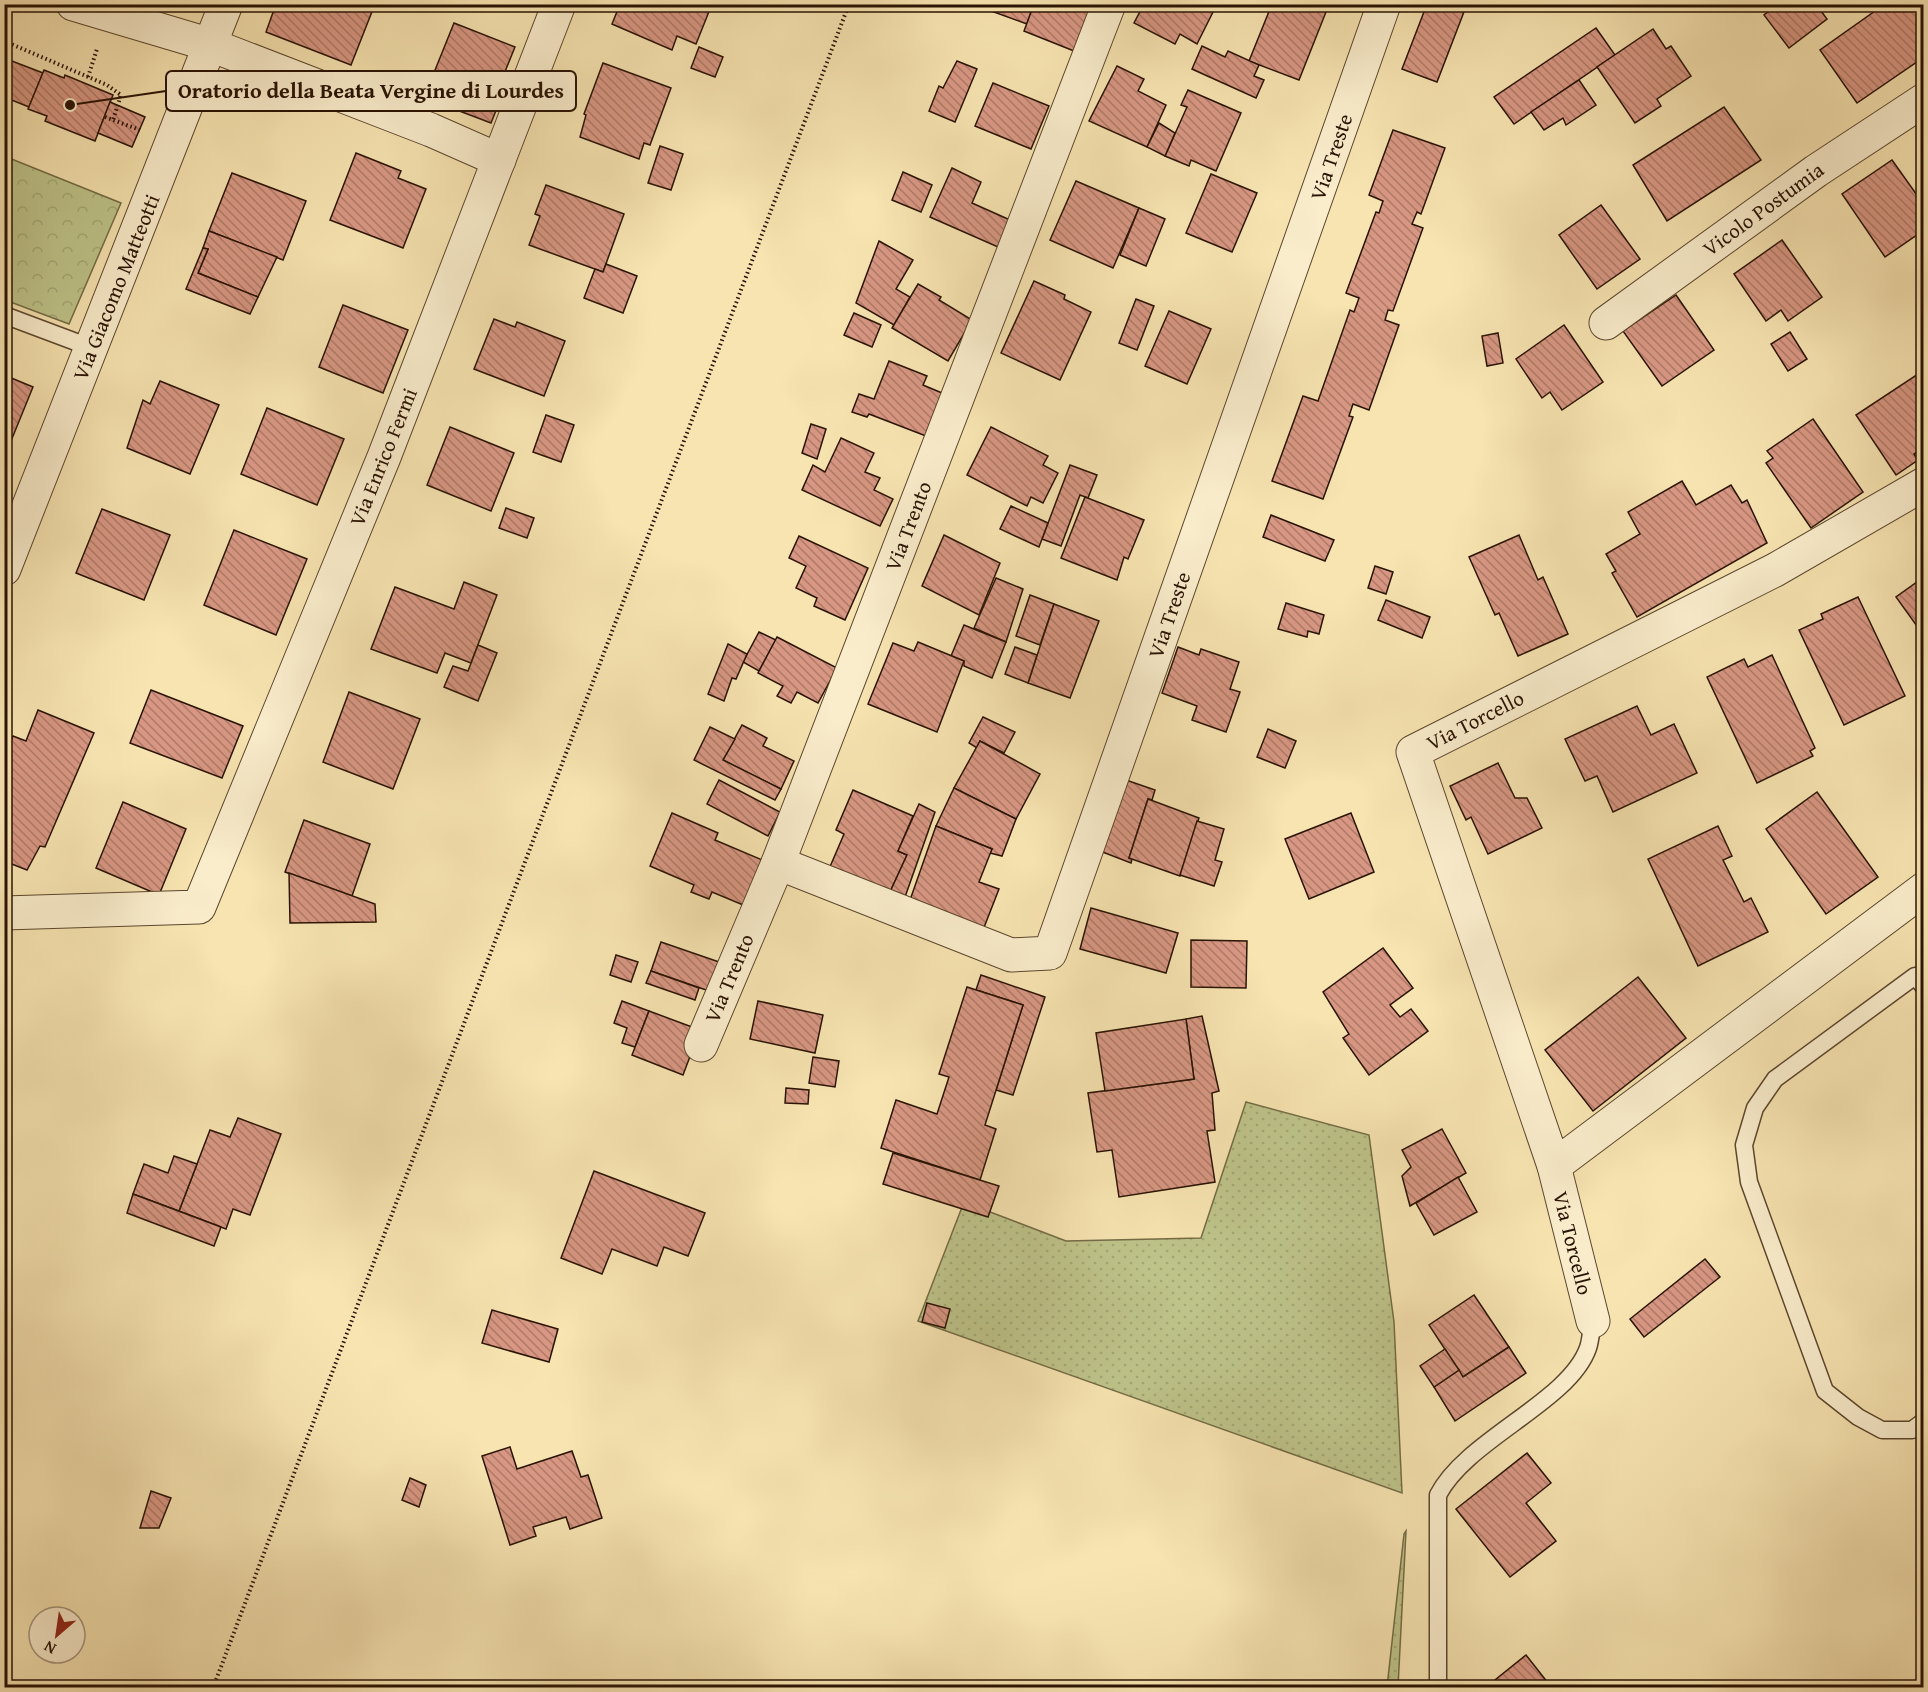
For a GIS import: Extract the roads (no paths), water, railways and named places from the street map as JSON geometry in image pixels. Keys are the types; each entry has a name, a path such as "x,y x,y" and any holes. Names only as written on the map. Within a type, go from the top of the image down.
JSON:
{"street":[{"path":"73,4 211,45 431,130 499,160"},
{"name":"Via Giacomo Matteotti","path":"4,569 226,4"},
{"name":"Via Enrico Fermi","path":"4,913 199,907 384,457 559,4"},
{"name":"Via Trento","path":"701,1045 778,863 1109,4"},
{"name":"Via Treste","path":"778,863 1011,955 1050,953 1384,4"},
{"name":"Vicolo Postumia","path":"1606,323 1816,171 1923,100"},
{"name":"Via Torcello","path":"1593,1321 1554,1166 1413,752 1775,570 1923,484"},
{"name":"Via Torcello","path":"1554,1166 1923,889"}],"lane":[{"path":"4,315 92,348"},
{"path":"1923,987 1915,976 1775,1079 1755,1108 1744,1145 1749,1182 1825,1391 1858,1417 1882,1430 1912,1430 1923,1421"},
{"path":"1438,1688 1438,1495 1444,1483 1461,1465 1567,1379 1587,1349 1593,1321"}],"place":[{"name":"Oratorio della Beata Vergine di Lourdes","path":"70,105"}]}
